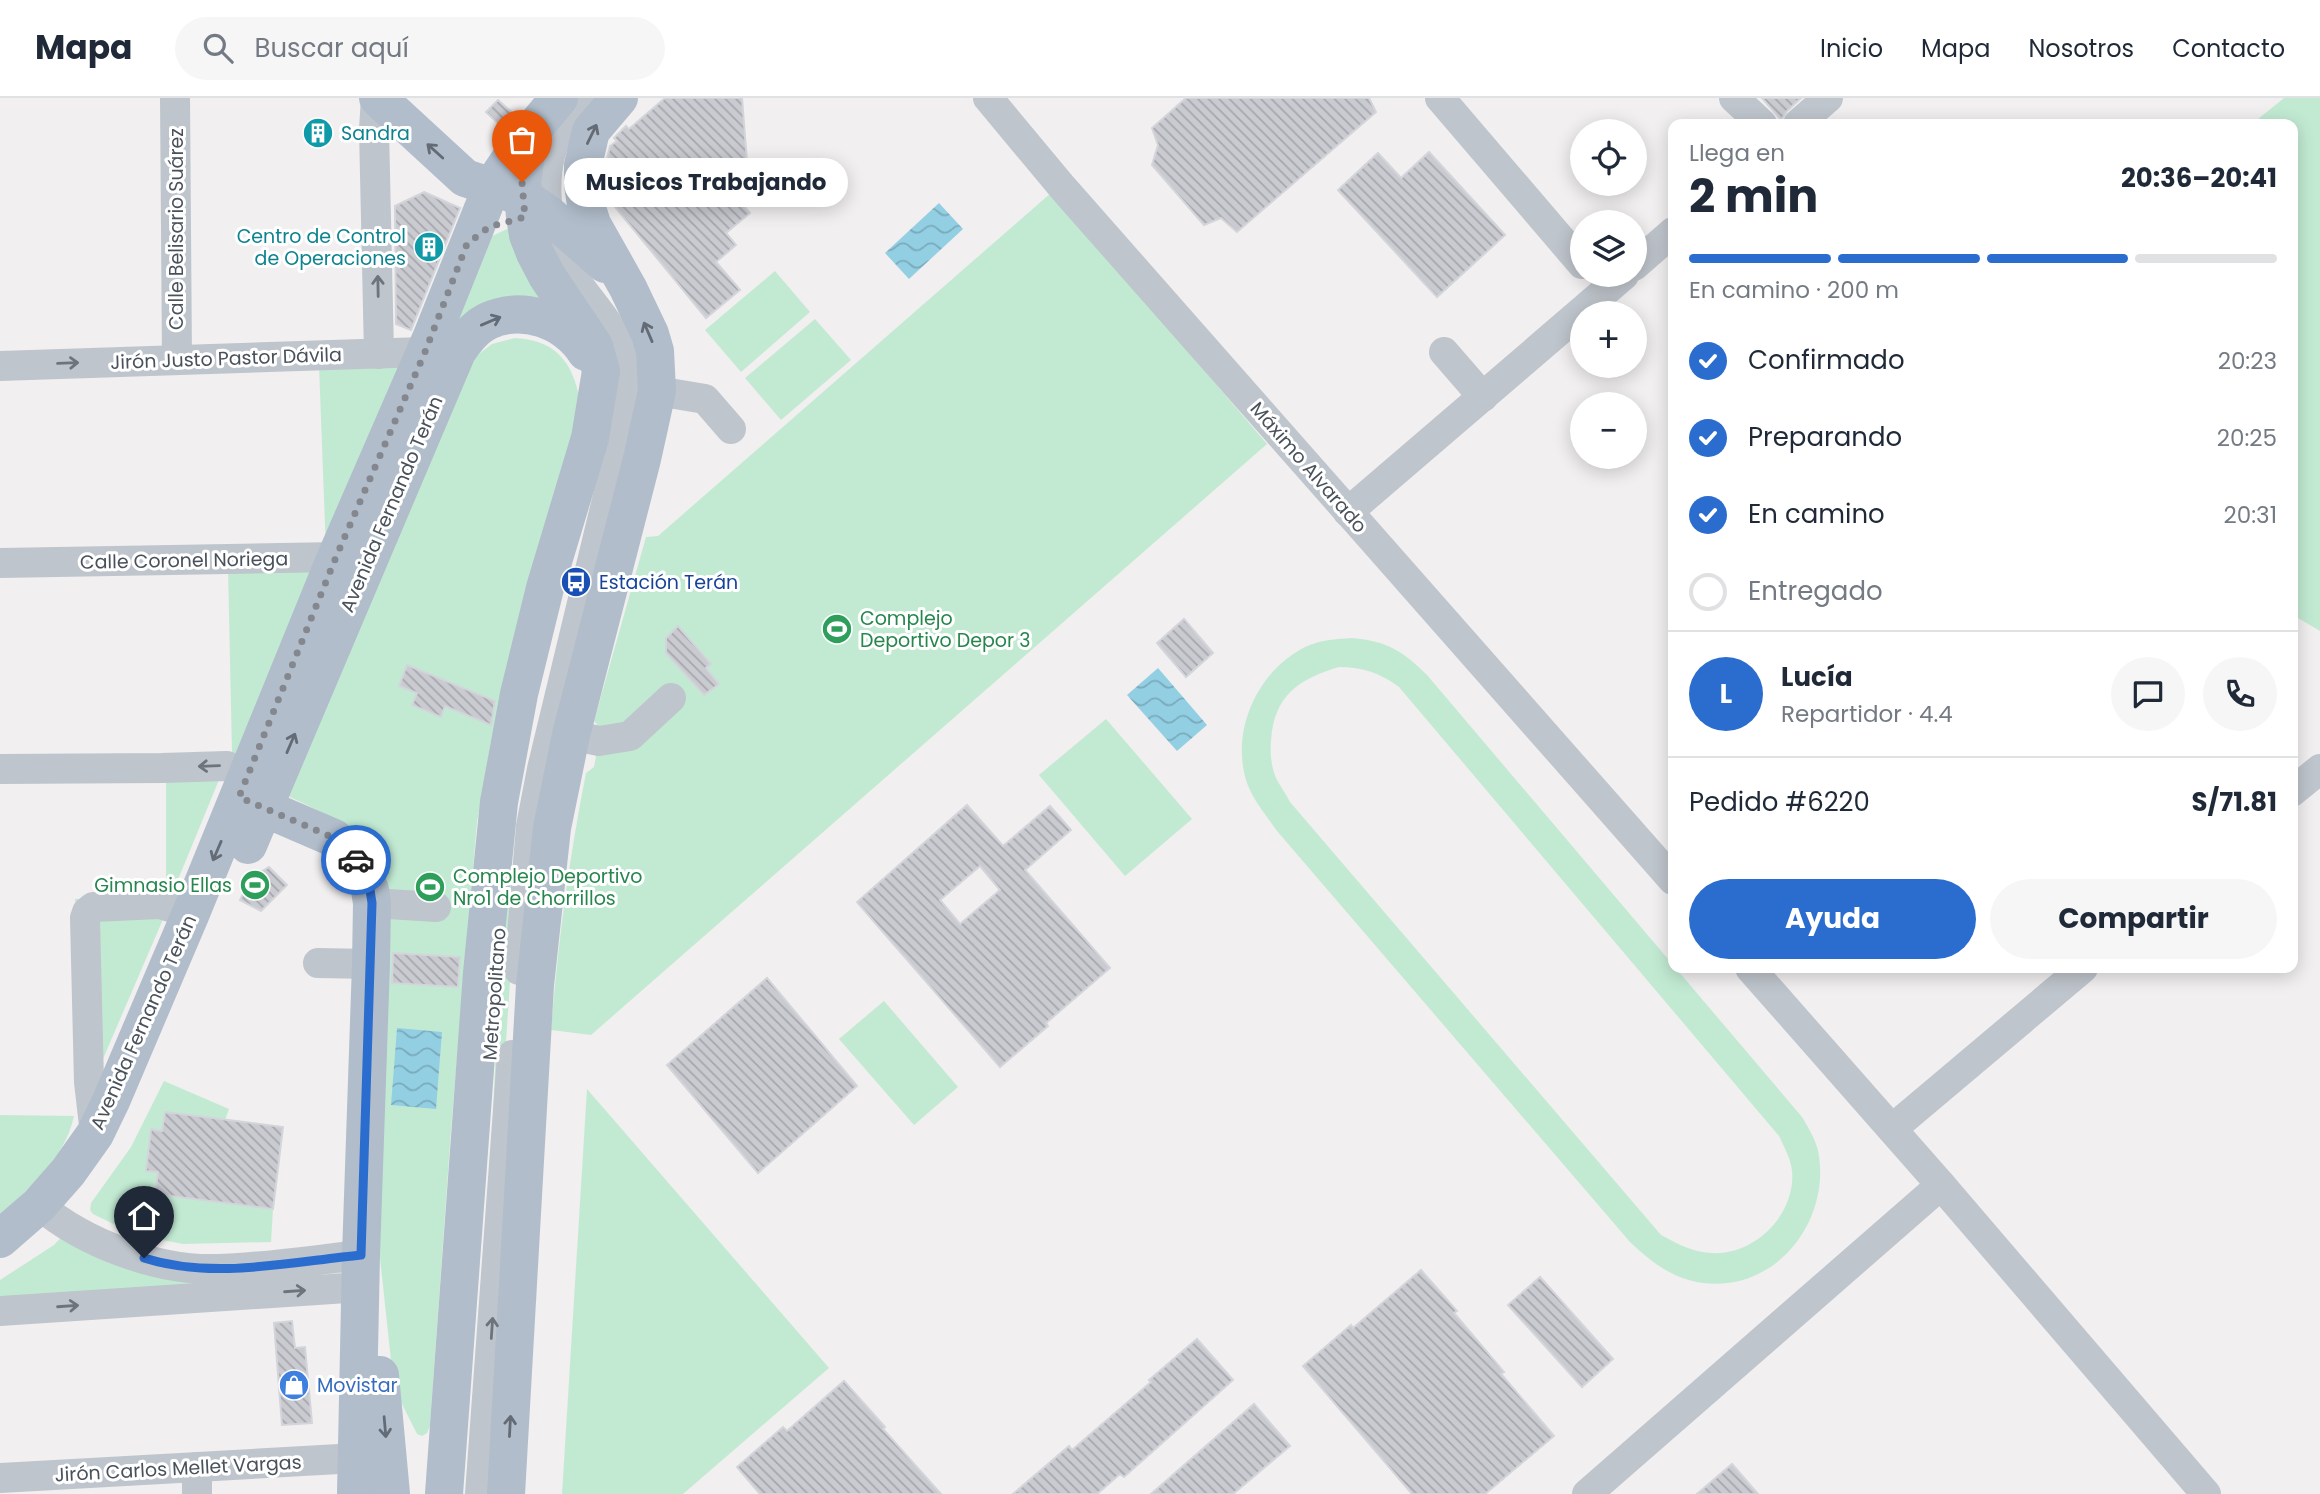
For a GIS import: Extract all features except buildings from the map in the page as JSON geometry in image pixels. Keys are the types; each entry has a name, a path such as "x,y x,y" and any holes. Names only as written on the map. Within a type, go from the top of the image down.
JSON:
{"main road":[{"path":"377,98 465,178 522,204 628,288"},
{"name":"Avenida Fernando Terán","path":"0,1239 48,1213 89,1183 116,1141 151,1069 256,791 437,358 467,244 522,204 510,158 559,98"},
{"path":"444,1494 482,973 499,802 519,694 545,588 590,438 655,351 650,334 628,288 593,224 586,205 583,184 583,165 591,131 619,98"},
{"path":"506,1494 535,985 552,828 571,735 642,459 628,388 601,371 594,346 547,276 528,235 522,204"},
{"name":"Avenida Fernando Terán","path":"437,358 486,322 508,315 532,315 555,323 574,336 595,369 628,388"},
{"path":"256,791 334,838 357,861 370,890 372,903 357,1476"},
{"name":"Avenida Fernando Terán","path":"0,1267 48,1213 68,1172 95,1134 191,913 256,791"},
{"path":"361,1271 380,1373 391,1494"}],"street":[{"name":"Calle Belisario Suárez","path":"175,98 177,360"},
{"path":"377,98 374,129 379,354"},
{"path":"522,204 546,181 554,143 561,126 585,98"},
{"name":"Máximo Alvarado","path":"988,98 1063,188 1668,874"},
{"path":"1440,98 1570,250"},
{"path":"1734,98 1757,119"},
{"path":"1804,119 1828,98"},
{"path":"1647,254 1668,236"},
{"path":"1348,512 1483,397 1600,287"},
{"path":"1444,352 1483,397"},
{"name":"Jirón Justo Pastor Dávila","path":"0,366 379,354 437,358"},
{"path":"628,388 705,399 731,429"},
{"name":"Metropolitano","path":"458,1494 486,1138 495,963 511,827 545,670 614,415 628,388"},
{"name":"Metropolitano","path":"480,1494 531,826 542,769 625,425 628,388"},
{"name":"Calle Coronel Noriega","path":"0,563 351,560"},
{"path":"571,735 599,741 630,736 671,698"},
{"path":"0,769 227,766 256,791"},
{"path":"2298,787 2320,769"},
{"path":"372,903 436,907"},
{"path":"95,1134 89,1082 87,912 93,907 160,904 191,913"},
{"path":"318,963 371,964"},
{"path":"1754,973 1941,1185 2206,1494"},
{"path":"1892,1129 2077,973"},
{"path":"1587,1494 1941,1185"},
{"path":"48,1213 106,1246 163,1264 215,1270 361,1271"},
{"path":"0,1311 361,1271"},
{"name":"Jirón Carlos Mellet Vargas","path":"0,1478 42,1485 357,1476"}],"green space":[{"path":"2284,98 2320,98 2320,631 2298,618 2298,119 2258,119"},
{"name":"Complejo Deportivo Depor 3","path":"1052,192 1267,444 591,1035 551,1030 574,837 586,773 594,767 601,729 594,721 646,537 658,536"},
{"path":"516,225 565,318 456,328 483,240"},
{"path":"775,271 810,312 741,372 705,330"},
{"path":"815,319 851,360 781,420 745,378"},
{"name":"Complejo Deportivo Nro1 de Chorrillos","path":"515,338 544,344 563,359 575,381 581,409 491,741 477,822 430,1426 422,1436 417,1434 394,1388 377,1230 391,896 384,874 363,842 334,819 279,792 471,360 492,344"},
{"path":"410,362 326,552 319,365"},
{"path":"321,565 247,755 232,753 228,566"},
{"path":"1352,638 1385,645 1410,660 1427,675 1668,959 1668,973 1680,973 1802,1117 1818,1151 1820,1181 1806,1228 1792,1248 1774,1264 1753,1276 1729,1283 1703,1283 1672,1274 1654,1263 1630,1242 1277,831 1246,780 1242,741 1246,722 1252,703 1274,671 1305,647 1328,640","holes":["1339,667 1364,670 1399,687 1779,1136 1792,1171 1791,1187 1787,1203 1779,1217 1757,1240 1742,1248 1711,1253 1691,1249 1661,1235 1290,802 1276,778 1271,760 1273,725 1283,701 1301,684 1325,672"]},
{"path":"1106,719 1192,819 1125,876 1039,775"},
{"path":"221,775 177,882 166,882 166,777"},
{"path":"508,877 517,880 503,1085 490,1187 497,1020"},
{"path":"173,896 84,1103 75,899"},
{"path":"884,1001 958,1087 914,1125 839,1039"},
{"path":"164,1081 229,1109 225,1120 165,1112 162,1131 151,1130 147,1171 158,1172 155,1194 273,1209 271,1242 183,1244 136,1235 90,1210 91,1203 131,1147"},
{"path":"587,1089 829,1368 683,1494 562,1494"},
{"path":"0,1115 74,1116 70,1131 55,1158 35,1182 0,1215"},
{"path":"63,1235 125,1261 339,1265 342,1273 3,1300 0,1297 0,1280 54,1245"}],"water":[{"path":"939,203 963,229 909,279 885,253"},
{"path":"1158,668 1207,725 1177,751 1127,695"},
{"path":"397,1028 442,1032 436,1109 391,1105"}],"way so far":[{"path":"356,860 334,838 239,797 336,557 425,352 467,244 489,227 525,217 522,182"}],"place":[{"name":"Sandra","path":"318,133"},
{"name":"Musicos Trabajando","path":"522,182"},
{"name":"Centro de Control de Operaciones","path":"429,247"},
{"name":"Estación Terán","path":"576,582"},
{"name":"Complejo Deportivo Depor 3","path":"837,629"},
{"name":"Gimnasio Ellas","path":"255,885"},
{"name":"Complejo Deportivo Nro1 de Chorrillos","path":"430,887"},
{"name":"Movistar","path":"294,1385"}],"route":[{"path":"144,1258 163,1264 215,1270 361,1255 372,903 370,890 356,860"}]}
